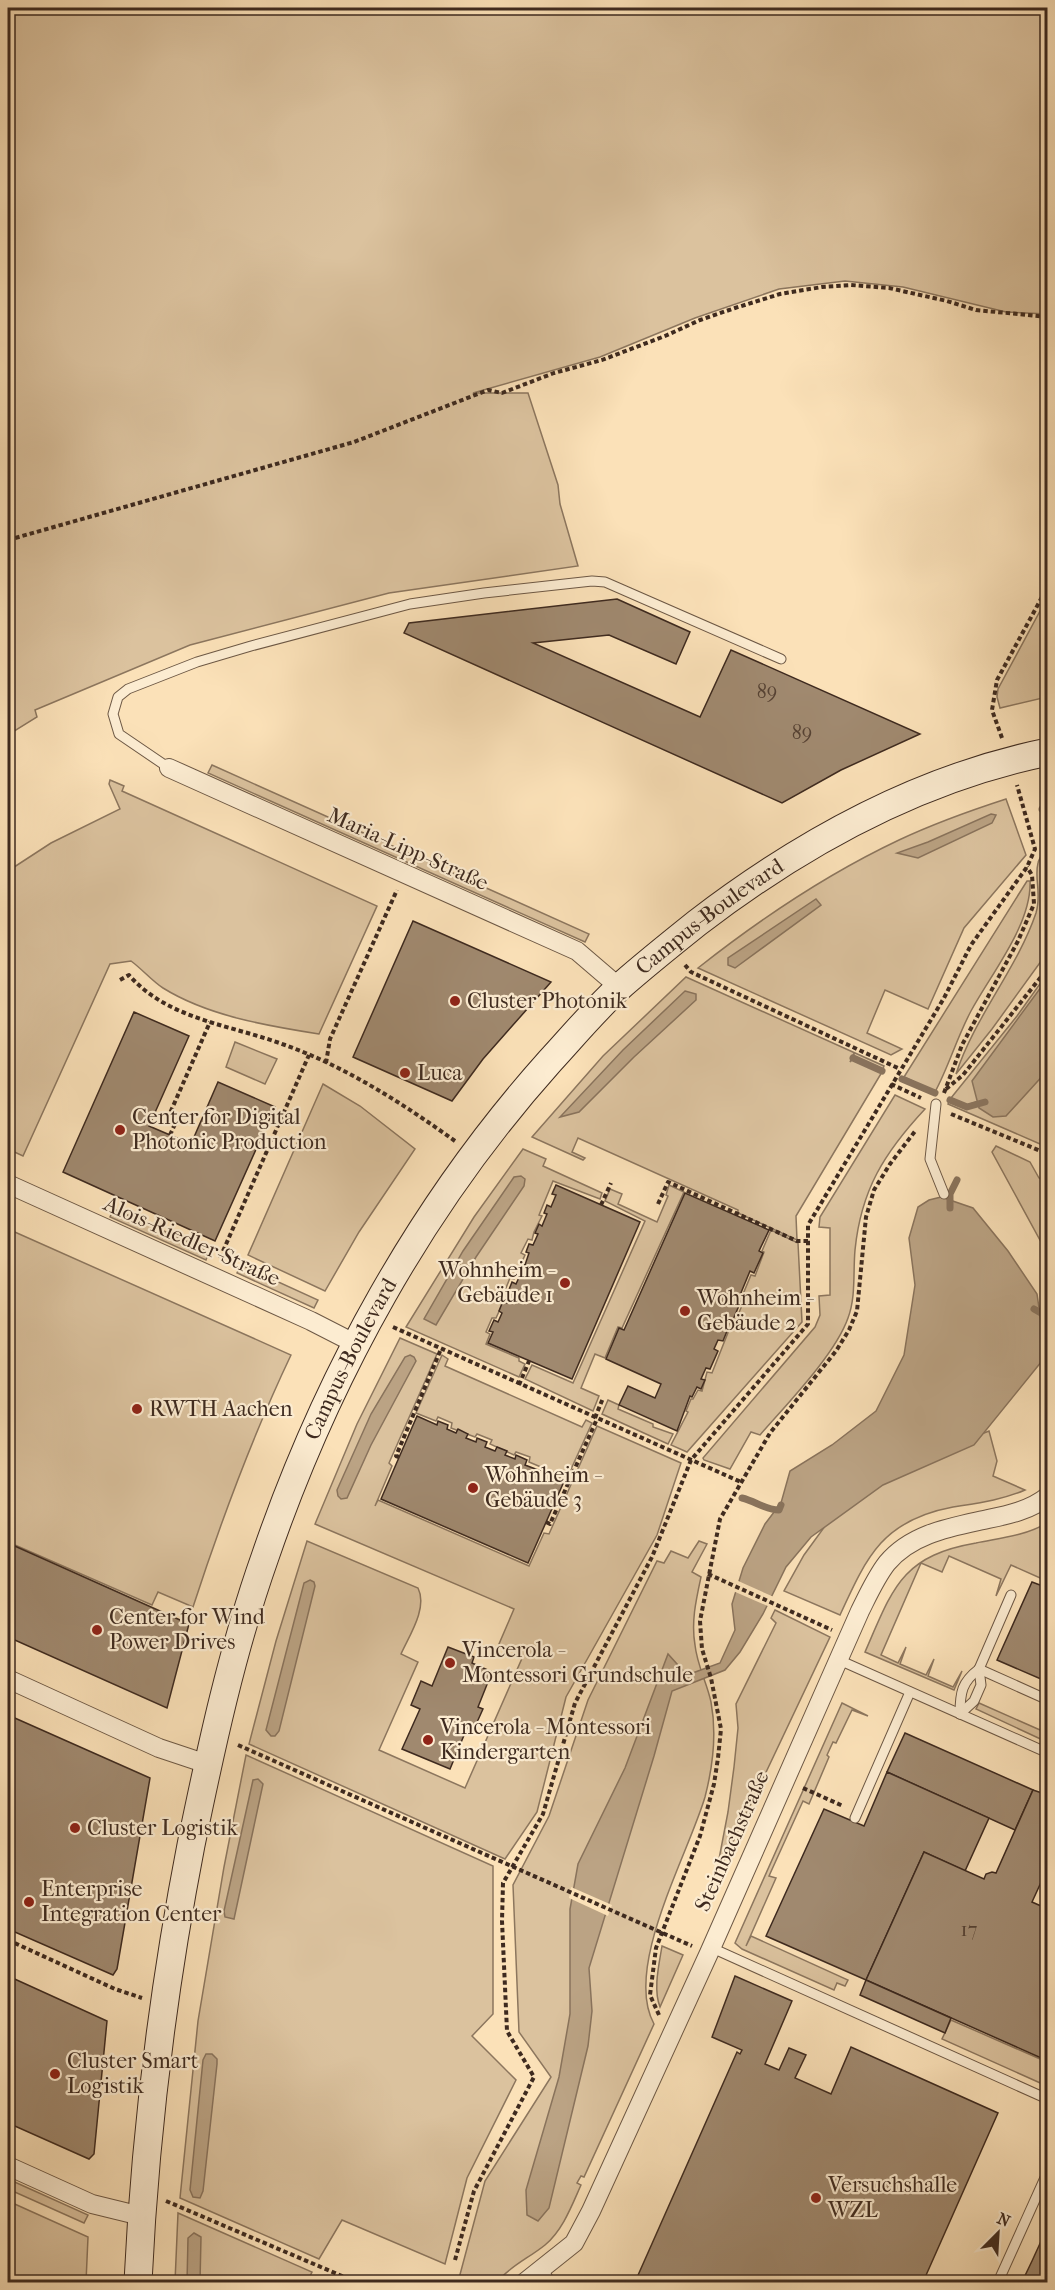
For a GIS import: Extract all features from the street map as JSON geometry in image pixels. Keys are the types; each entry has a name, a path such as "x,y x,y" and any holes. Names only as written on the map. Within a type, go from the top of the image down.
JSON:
{"street":[{"name":"Campus-Boulevard","path":"138,2283 141,2216 156,2059 174,1931 207,1764 249,1604 278,1519 305,1451 371,1316 439,1205 475,1155 521,1094 619,987 718,908 795,855 889,805 942,782 1010,759 1047,752"},
{"name":"Maria-Lipp-Straße","path":"169,768 577,951 619,987"},
{"name":"Alois-Riedler-Straße","path":"8,1184 212,1275 356,1344"},
{"name":"Steinbachstraße","path":"525,2283 547,2275 574,2243 591,2211 710,1951 872,1586 888,1562 913,1542 942,1529 1009,1515 1039,1503 1047,1496"},
{"path":"8,1679 159,1748 207,1764"},
{"path":"8,2166 92,2204 141,2216"}],"lane":[{"path":"169,768 119,734 113,714 118,697 128,688 197,662 410,604 527,588 592,581 605,582 781,660"},
{"path":"932,1102 930,1159 944,1194"},
{"path":"960,1714 960,1695 967,1678 979,1669 1011,1595"},
{"path":"839,1660 1047,1753"},
{"path":"979,1669 1047,1700"},
{"path":"960,1714 974,1701 981,1685 979,1669"},
{"path":"856,1815 910,1692"},
{"path":"710,1951 1043,2097 1047,2102"},
{"path":"998,2283 1047,2171"}],"path":[{"path":"8,540 354,442 488,390 502,393 554,373 602,360 700,320 780,294 851,285 914,293 976,310 1047,317"},
{"path":"456,2260 474,2191 534,2077 507,2031 503,1883 543,1814 575,1703 652,1557 691,1460 808,1324 808,1225 944,998 971,945 1027,867 1035,849 1010,759 992,710 998,680 1047,586"},
{"path":"945,1091 962,1045 1018,941 1034,904 1032,875 1027,867"},
{"path":"326,1063 330,1039 405,873"},
{"path":"685,965 692,972 900,1069"},
{"path":"672,2035 663,2023 650,1995 659,1932 700,1836 714,1784 721,1729 711,1678 702,1649 700,1621 720,1519 770,1433 836,1351 849,1330 857,1311 866,1217 874,1190 932,1102 963,1075 1047,968"},
{"path":"120,980 129,975 142,990 182,1012 284,1045 326,1063 393,1099 475,1155"},
{"path":"170,1135 175,1124 167,1120 210,1022"},
{"path":"212,1275 309,1056"},
{"path":"891,1084 986,1130 1047,1154"},
{"path":"658,1204 668,1182 797,1241 808,1241"},
{"path":"600,1205 611,1183"},
{"path":"371,1316 519,1385 741,1482"},
{"path":"399,1457 396,1456 441,1350"},
{"path":"519,1385 530,1361"},
{"path":"546,1522 550,1524 603,1398"},
{"path":"708,1574 849,1638"},
{"path":"215,1735 659,1932 710,1951"},
{"path":"802,1788 856,1815"},
{"path":"8,1940 115,1989 164,2006"},
{"path":"178,2205 356,2283"}],"shaded area":[{"path":"8,8 1047,8 1047,314 1006,312 903,287 845,281 779,289 695,318 600,357 473,393 528,393 558,485 560,504 578,566 389,593 190,645 35,710 37,717 8,735"},
{"path":"1047,598 1047,697 1000,708 997,697 998,689"},
{"path":"212,765 589,934 585,942 208,773"},
{"path":"110,780 124,786 122,791 377,906 319,1034 219,1013 163,988 131,961 110,964 23,1156 8,1149 8,871 51,843 120,809 109,784"},
{"path":"1006,799 1026,855 964,928 928,1009 885,990 867,1033 902,1049 891,1055 698,968 745,932 846,867 899,840"},
{"path":"991,814 996,815 992,823 918,858 897,853 928,842"},
{"path":"1047,847 1047,953 956,1074 974,1032 1028,934 1038,906 1038,863"},
{"path":"1027,881 1030,881 1029,897 1017,931 971,1011 935,1092 904,1077"},
{"path":"816,899 821,905 735,968 728,965 728,958"},
{"path":"1047,974 1047,1147 948,1104 949,1101 967,1109 977,1104 976,1102 967,1105 951,1098 1017,1016"},
{"path":"686,977 884,1066 883,1069 854,1056 854,1053 850,1062 853,1059 882,1072 796,1216 797,1240 738,1213 738,1210 578,1138 572,1152 585,1158 583,1160 532,1137 603,1056"},
{"path":"1047,979 1047,1071 1006,1116 993,1117 979,1108 972,1081"},
{"path":"685,991 696,994 696,1000 579,1112 560,1117 623,1050"},
{"path":"235,1042 277,1059 265,1084 226,1067"},
{"path":"323,1084 360,1106 415,1149 359,1232 325,1291 248,1255"},
{"path":"895,1095 925,1109 886,1157 869,1191 858,1229 852,1302 842,1332 809,1379 760,1435 751,1432 730,1469 704,1460 703,1458 815,1327 820,1315 819,1296 830,1295 830,1228 819,1227 820,1217"},
{"path":"996,1146 1030,1162 1039,1178 1047,1182 1047,1253 992,1152"},
{"path":"523,1149 546,1159 543,1166 602,1193 600,1199 553,1181 532,1240 528,1239 521,1253 525,1255 514,1279 510,1278 504,1293 507,1294 496,1318 492,1318 486,1332 490,1334 486,1344 519,1358 519,1361 525,1364 519,1377 406,1327 474,1217"},
{"path":"521,1176 525,1179 524,1186 476,1257 436,1325 424,1319 463,1251 514,1177"},
{"path":"669,1185 684,1192 622,1328 618,1327 605,1358 595,1354 581,1388 599,1396 593,1411 525,1379 532,1365 573,1383 645,1221 605,1201 610,1189 622,1194 618,1204 657,1222 668,1196 666,1195"},
{"path":"941,1197 973,1208 1008,1251 1037,1294 1046,1356 974,1445 883,1485 811,1537 786,1567 763,1614 740,1652 725,1670 672,1691 589,1968 592,2011 588,2046 549,2208 538,2221 527,2215 526,2190 559,2077 570,2014 570,1909 578,1864 625,1768 668,1654 687,1675 720,1663 735,1630 732,1604 743,1568 765,1524 781,1503 790,1471 832,1445 876,1411 904,1355 915,1285 909,1238 918,1207 929,1200"},
{"path":"114,1209 209,1251 206,1260 110,1217"},
{"path":"8,1229 291,1355 238,1480 193,1607 158,1592 152,1605 8,1542"},
{"path":"771,1230 798,1243 802,1322 687,1452 671,1445 688,1412 686,1411 691,1399 698,1390 702,1391 707,1372 712,1373 729,1330 727,1329 730,1322 734,1324 744,1301 741,1299 751,1275 755,1276"},
{"path":"241,1265 318,1300 314,1308 237,1273"},
{"path":"400,1338 437,1354 389,1463 392,1466 375,1506 378,1500 529,1566 544,1533 549,1534 597,1426 681,1463 657,1535 566,1697 537,1812 505,1859 249,1744 276,1641 307,1541 418,1588 421,1604 419,1613 401,1654 418,1662 379,1750 465,1788 523,1656 499,1644 514,1609 315,1524 357,1424"},
{"path":"410,1355 416,1361 371,1445 347,1498 341,1499 337,1490 371,1414 405,1357"},
{"path":"442,1355 448,1359 445,1366 582,1427 586,1420 592,1423 567,1478 529,1462 530,1457 516,1452 514,1455 490,1444 492,1440 477,1434 475,1437 451,1428 452,1423 438,1417 436,1421 416,1413"},
{"path":"608,1400 619,1405 618,1409 653,1424 653,1427 673,1434 668,1444 602,1414"},
{"path":"989,1431 997,1461 993,1476 1025,1490 999,1499 929,1513 894,1531 869,1558 840,1615 784,1591 804,1555 828,1522 852,1495 931,1454"},
{"path":"1047,1523 1047,1581 1011,1565 996,1596 1001,1579 949,1556 942,1572 921,1563 881,1655 898,1663 906,1647 900,1664 926,1675 934,1659 928,1676 953,1687 962,1671 954,1690 865,1652 893,1593 915,1566 931,1557 951,1549 1021,1534"},
{"path":"699,1541 707,1544 692,1572 701,1577 695,1611 694,1636 698,1660 711,1702 714,1726 713,1750 705,1797 652,1943 646,1973 647,2001 654,2024 584,2177 581,2176 577,2183 581,2185 557,2232 545,2245 497,2282 458,2282 485,2181 551,2077 519,2032 513,1885 549,1816 588,1700 657,1561 664,1563 671,1551 688,1558"},
{"path":"310,1580 315,1586 279,1731 275,1736 271,1736 266,1730 304,1583"},
{"path":"775,1610 830,1637 715,1880 734,1767 738,1728 736,1704 776,1623 771,1618"},
{"path":"842,1703 868,1716 852,1710 836,1743 833,1742 809,1804 803,1801 769,1876 776,1878 746,1946 751,1936 848,1980 845,1986 837,1983 834,1990 742,1949 735,1943"},
{"path":"979,1703 1047,1733 1047,1742 976,1709"},
{"path":"246,1755 493,1866 493,2014 472,2036 516,2080 467,2178 445,2264 342,2220 319,2259 180,2198 198,2021"},
{"path":"258,1779 263,1784 234,1919 225,1917 224,1911 253,1780"},
{"path":"662,1946 683,1955 660,2007 657,1985"},
{"path":"951,2020 1047,2062 1047,2086 942,2039"},
{"path":"206,2054 212,2054 217,2059 217,2064 203,2191 200,2198 193,2197 190,2190 203,2060"},
{"path":"8,2179 88,2215 84,2223 8,2189"},
{"path":"8,2201 88,2237 86,2282 8,2282"},
{"path":"178,2213 312,2272 307,2282 175,2282"},
{"path":"194,2233 201,2237 200,2282 187,2282 188,2238"}],"pier":[{"path":"736,1580 774,1597 770,1607 733,1591"},
{"path":"571,1887 612,1905 608,1916 569,1898"}],"building":[{"path":"617,599 690,632 676,664 609,635 533,643 700,717 731,650 920,734 841,770 782,803 404,633 409,623"},
{"name":"Cluster Photonik","path":"413,921 551,982 483,1059 452,1101 353,1057"},
{"name":"Center for Digital Photonic Production","path":"134,1012 189,1036 149,1126 191,1144 218,1082 275,1107 215,1241 63,1172"},
{"name":"Wohnheim - Gebäude 1","path":"556,1185 640,1222 572,1379 488,1343 493,1332 489,1331 494,1320 498,1322 502,1313 499,1311 503,1301 507,1303 512,1282 516,1284 521,1273 518,1271 521,1263 525,1265 529,1253 526,1252 529,1244 533,1245 539,1224 542,1226 547,1214 544,1213 547,1205 551,1207 556,1195 552,1194"},
{"name":"Wohnheim - Gebäude 2","path":"685,1193 769,1230 759,1251 763,1253 754,1273 750,1271 732,1322 728,1320 724,1329 727,1331 723,1341 718,1340 714,1349 718,1351 710,1369 706,1368 701,1379 705,1380 701,1389 697,1387 692,1397 690,1396 677,1431 619,1405 628,1386 655,1398 661,1384 606,1359 619,1328 624,1330"},
{"name":"Wohnheim - Gebäude 3","path":"417,1416 437,1425 438,1421 448,1425 447,1429 456,1433 458,1429 468,1434 466,1438 476,1442 477,1438 487,1442 485,1447 495,1451 497,1447 507,1451 505,1455 515,1459 516,1455 527,1460 525,1465 554,1476 556,1473 566,1477 528,1563 381,1499"},
{"name":"Center for Wind Power Drives","path":"8,1543 189,1624 167,1708 8,1637"},
{"path":"1032,1582 1048,1588 1048,1682 997,1660"},
{"path":"448,1647 474,1657 472,1663 492,1672 478,1707 483,1709 473,1731 467,1728 450,1769 402,1749 420,1709 411,1705 421,1681 432,1686"},
{"name":"Cluster Logistik","path":"8,1715 150,1778 117,1969 113,1975 8,1929"},
{"path":"905,1733 1033,1790 1015,1830 887,1772"},
{"path":"887,1772 989,1818 965,1871 924,1852 866,1980 766,1936 824,1809 864,1826"},
{"path":"1033,1790 1048,1795 1048,1867 1032,1902 1048,1909 1048,2061 866,1980 924,1852 984,1879 986,1874 996,1873"},
{"name":"Cluster Smart Logistik","path":"8,1976 107,2021 94,2154 89,2159 8,2123"},
{"name":"Versuchshalle WZL","path":"735,1976 792,2001 765,2064 779,2070 789,2048 806,2055 795,2078 831,2094 851,2047 998,2113 923,2282 635,2282 737,2052 740,2054 742,2050 712,2037"},
{"path":"866,1980 951,2018 945,2033 860,1995"},
{"path":"1048,2226 1048,2282 1022,2282 1032,2261"}],"waterway":[{"path":"1042,809 1048,810"},
{"path":"853,1058 882,1071"},
{"path":"902,1079 935,1093"},
{"path":"950,1100 967,1107 985,1102"},
{"path":"950,1208 950,1194 957,1180"},
{"path":"1034,1309 1048,1317"},
{"path":"742,1498 774,1510 779,1510 781,1505"}],"place":[{"name":"Cluster Photonik","path":"455,1001"},
{"name":"Luca","path":"405,1073"},
{"name":"Center for Digital Photonic Production","path":"120,1130"},
{"name":"Wohnheim - Gebäude 1","path":"565,1283"},
{"name":"Wohnheim - Gebäude 2","path":"685,1311"},
{"name":"RWTH Aachen","path":"137,1409"},
{"name":"Wohnheim - Gebäude 3","path":"473,1488"},
{"name":"Center for Wind Power Drives","path":"97,1630"},
{"name":"Vincerola - Montessori Grundschule","path":"450,1663"},
{"name":"Vincerola - Montessori Kindergarten","path":"428,1740"},
{"name":"Cluster Logistik","path":"75,1828"},
{"name":"Enterprise Integration Center","path":"29,1902"},
{"name":"Cluster Smart Logistik","path":"55,2074"},
{"name":"Versuchshalle WZL","path":"816,2198"}]}
